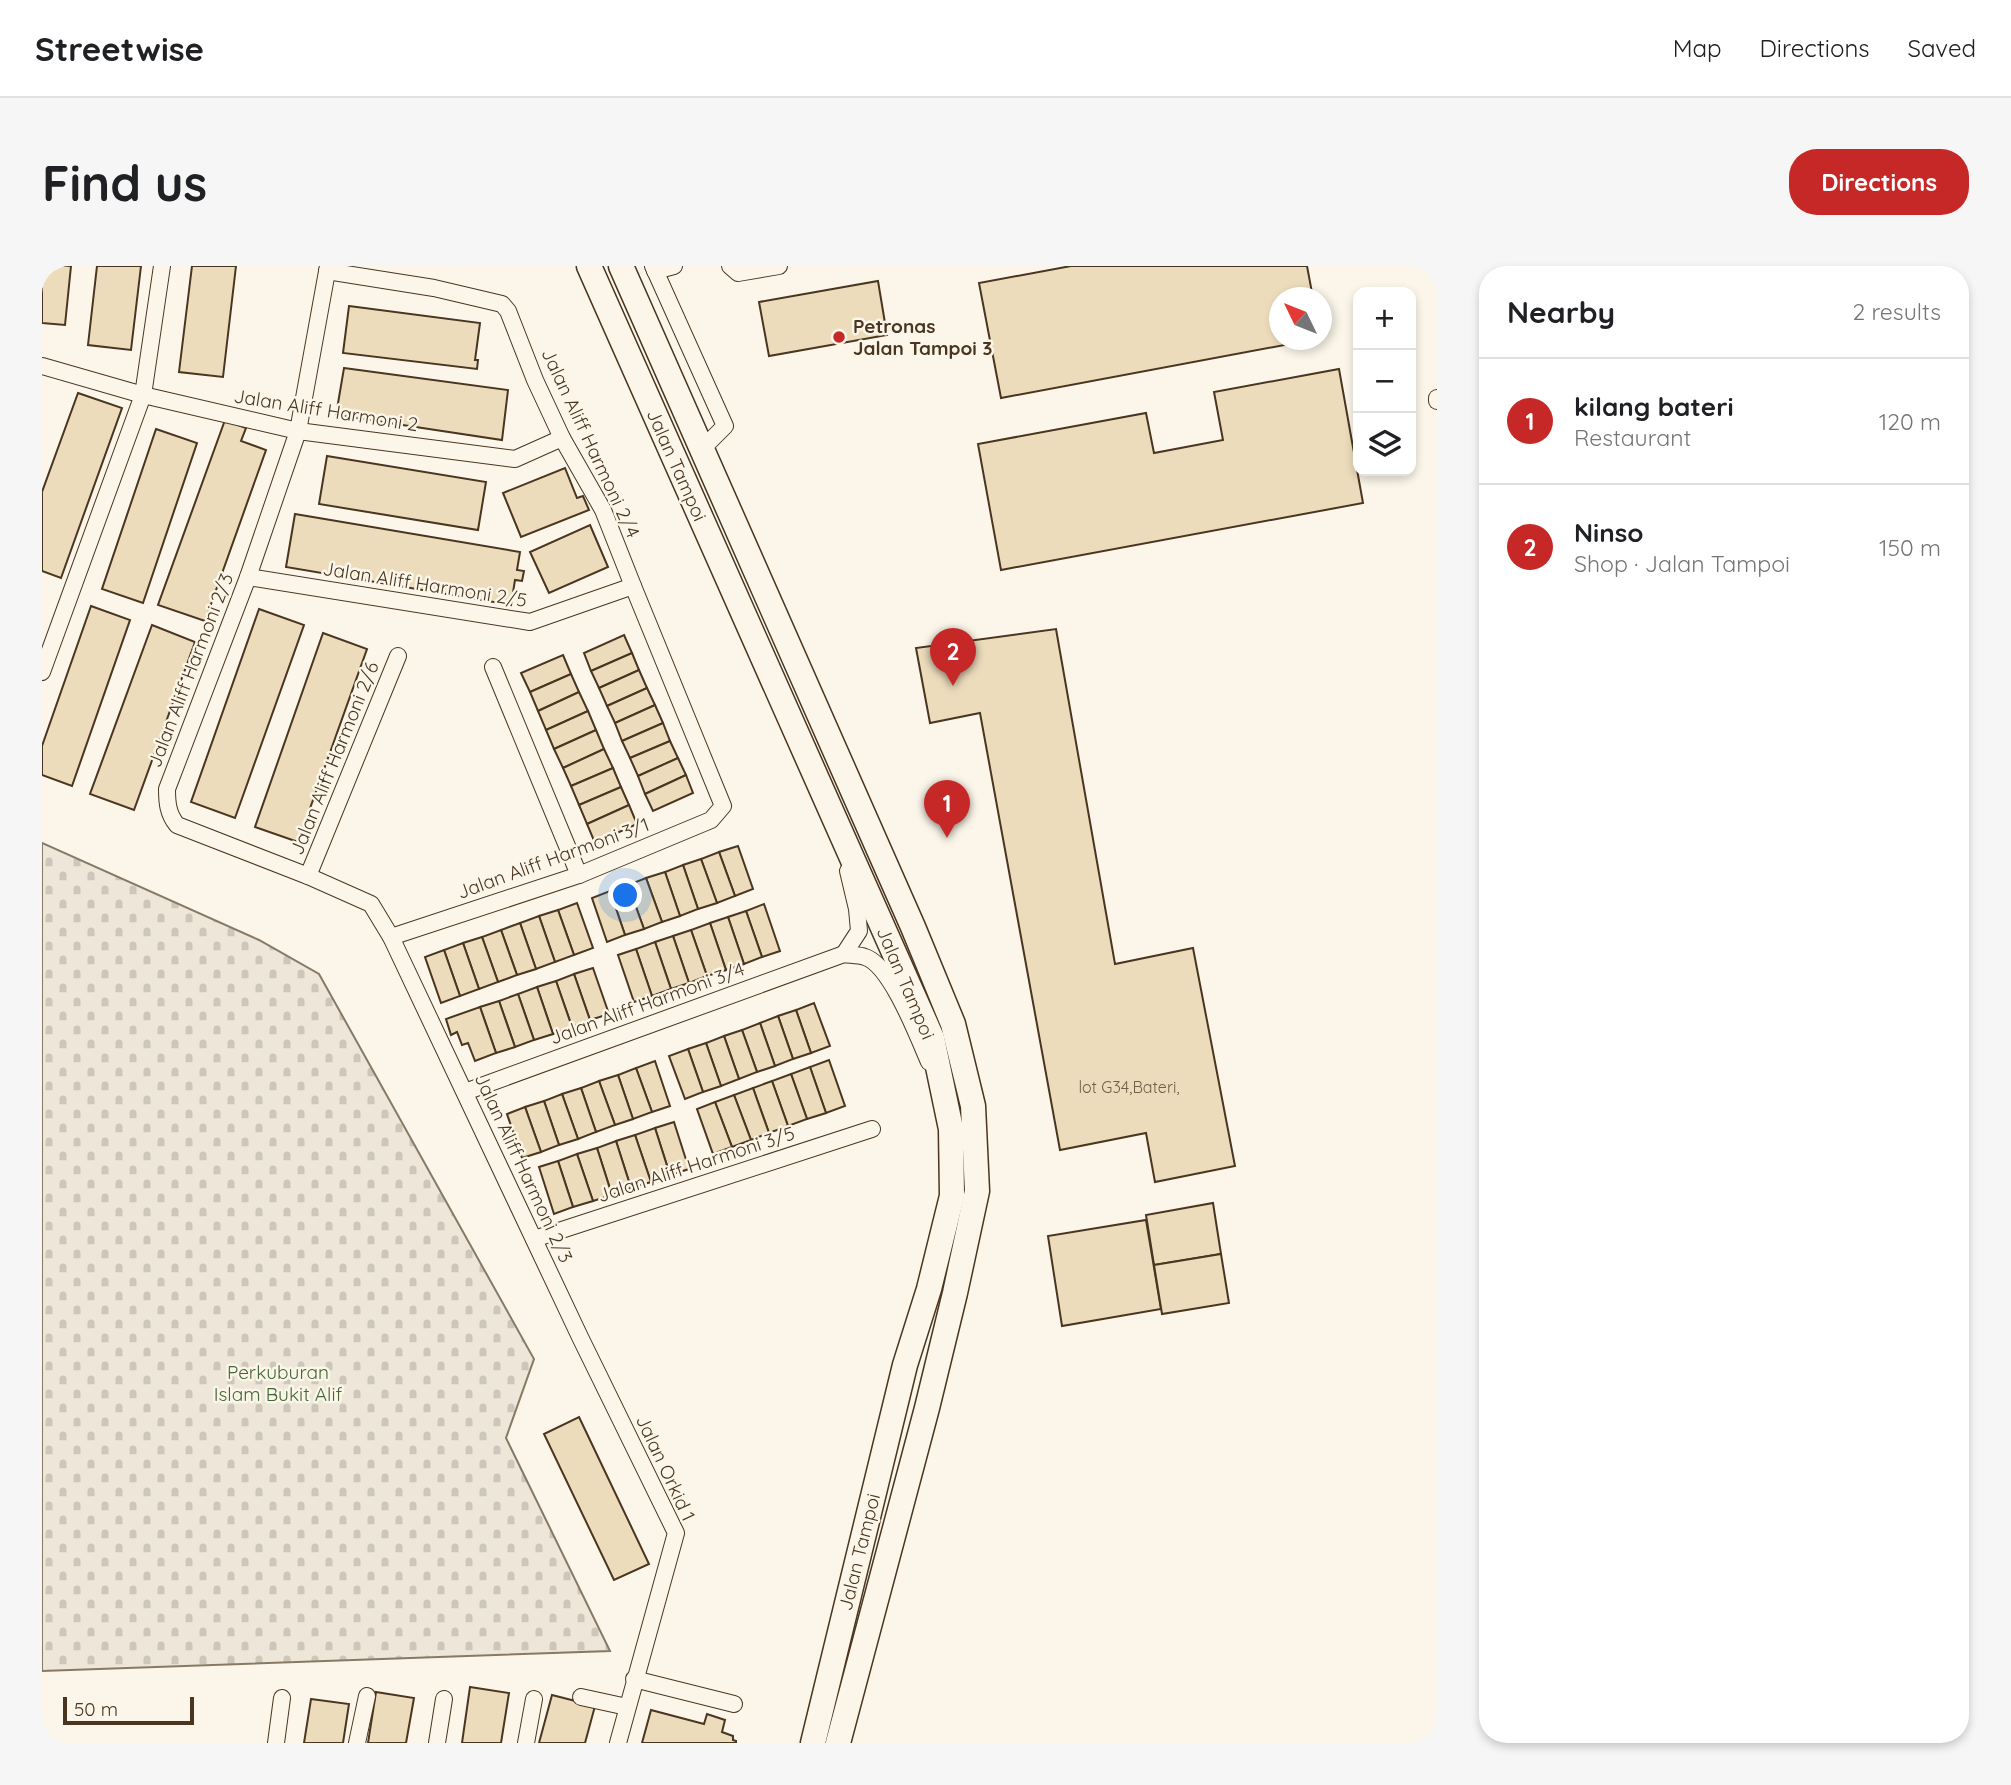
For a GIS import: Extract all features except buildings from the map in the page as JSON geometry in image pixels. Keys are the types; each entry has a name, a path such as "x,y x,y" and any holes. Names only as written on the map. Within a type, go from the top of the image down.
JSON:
{"main road":[{"name":"Jalan Tampoi","path":"589,266 932,1038 951,1129 953,1196 929,1289 905,1365 813,1743"},
{"name":"Jalan Tampoi","path":"621,266 943,1000 953,1024 973,1106 977,1191 933,1382 838,1743"}],"street":[{"path":"42,672 143,395 162,266"},
{"path":"674,266 654,269 725,426 701,450"},
{"path":"730,266 738,273 745,274 779,266"},
{"name":"Jalan Aliff Harmoni 2/3","path":"327,268 298,431 248,578 167,789 168,809 177,825 308,876 371,904 391,937 580,1337"},
{"name":"Jalan Aliff Harmoni 2/4","path":"327,268 502,304 508,312 562,438 603,510 723,806"},
{"name":"Jalan Aliff Harmoni 2","path":"42,366 143,395 298,431 515,459 562,438"},
{"name":"Jalan Aliff Harmoni 2/5","path":"248,578 530,622 633,586"},
{"name":"Jalan Aliff Harmoni 2/6","path":"308,876 398,656"},
{"path":"493,667 579,875"},
{"name":"Jalan Aliff Harmoni 3/1","path":"391,937 579,875 711,820 723,806"},
{"path":"838,828 857,909 859,931 843,954 866,957 881,967 910,1018 944,1099"},
{"name":"Jalan Aliff Harmoni 3/4","path":"465,1092 843,954"},
{"name":"Jalan Aliff Harmoni 3/5","path":"534,1239 872,1129"},
{"name":"Jalan Orkid 1","path":"580,1337 676,1533 618,1743"},
{"path":"634,1679 734,1704"},
{"path":"357,1743 367,1696"},
{"path":"581,1697 627,1707"},
{"path":"276,1743 282,1698"},
{"path":"437,1743 444,1699"},
{"path":"526,1743 534,1699"}],"green space":[{"name":"Perkuburan Islam Bukit Alif","path":"42,843 259,940 319,974 534,1359 506,1438 610,1651 42,1671"}],"place":[{"name":"Petronas Jalan Tampoi 3","path":"839,337"},
{"name":"Ninso","path":"953,686"},
{"name":"kilang bateri","path":"947,838"}]}
